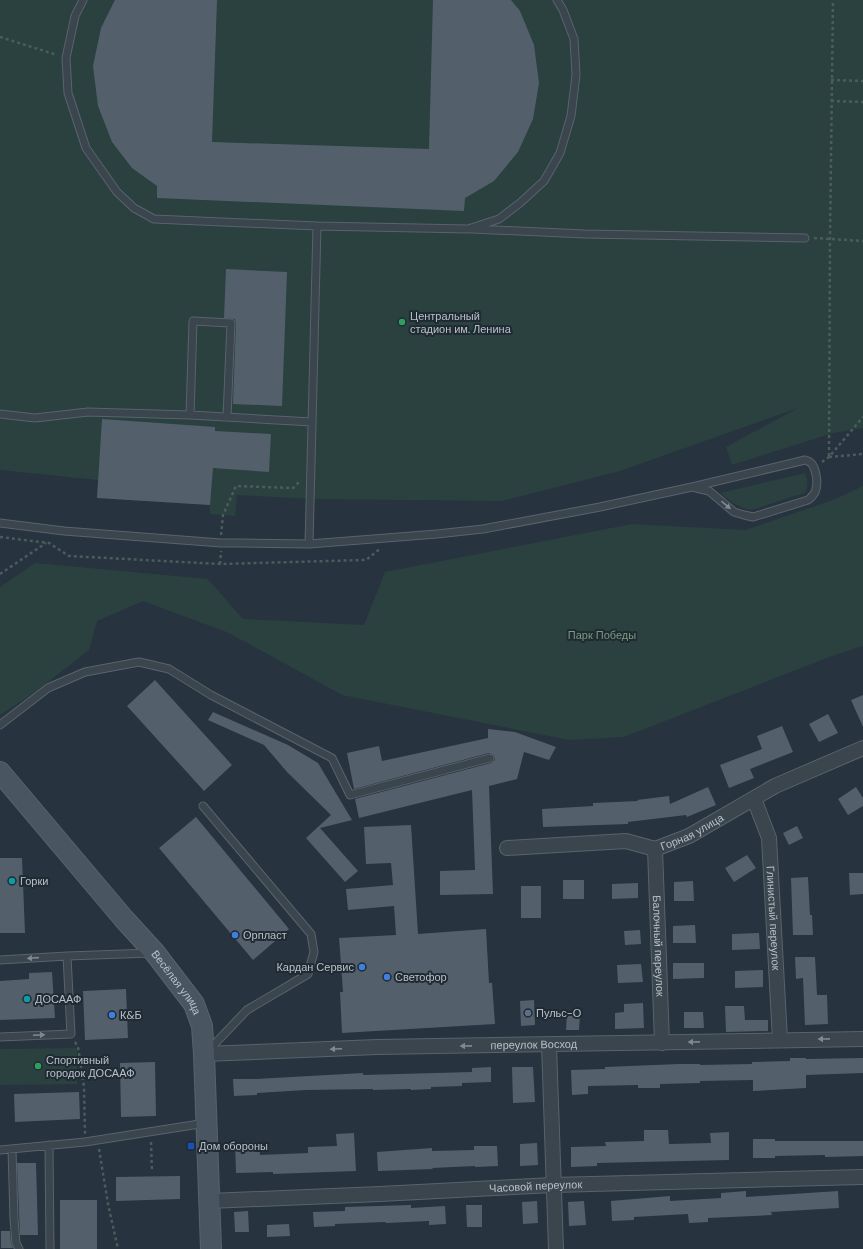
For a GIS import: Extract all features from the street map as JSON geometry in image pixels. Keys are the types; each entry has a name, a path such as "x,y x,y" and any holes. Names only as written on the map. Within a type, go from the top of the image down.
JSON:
{"street":[{"name":"Горная улица","path":"507,848 626,841 655,849 689,836 775,786 863,748"},
{"name":"Весёлая улица","path":"1,775 155,953 194,1004 202,1026 204,1054 211,1249"},
{"name":"Глинистый переулок","path":"754,799 770,838 780,1040"},
{"name":"Балочный переулок","path":"655,849 662,1043"},
{"name":"переулок Восход","path":"204,1054 377,1047 863,1039"},
{"path":"550,1045 556,1249"},
{"name":"Часовой переулок","path":"209,1201 554,1185 863,1177"}],"lane":[{"path":"83,0 75,16 66,58 68,93 86,148 117,192 134,208 154,218 317,226 468,229 585,234 805,238"},
{"path":"468,229 499,219 520,203 544,181 560,153 571,116 576,75 574,39 557,0"},
{"path":"309,544 317,226"},
{"path":"190,415 193,321 231,323 227,417"},
{"path":"0,414 35,418 88,412 190,415 312,422"},
{"path":"0,523 64,531 221,543 309,544 483,529 578,512 805,460 810,462 814,467 817,482 813,495 808,500 753,517 744,516 734,512 709,491 692,487"},
{"path":"0,725 48,688 85,672 139,662 169,669 212,695 332,758 350,795 490,758"},
{"path":"203,806 311,934 314,952 308,974 247,1010 204,1054"},
{"path":"0,960 155,953"},
{"path":"0,1037 72,1034 67,956"},
{"path":"0,1150 85,1142 207,1122"},
{"path":"49,1145 50,1249"},
{"path":"12,1149 14,1220 16,1243 19,1249"}],"path":[{"path":"829,457 831,80 833,0"},
{"path":"0,36 66,58"},
{"path":"831,80 863,81"},
{"path":"831,101 863,102"},
{"path":"805,238 863,241"},
{"path":"829,457 863,417"},
{"path":"829,457 863,454"},
{"path":"220,564 223,515 236,486 293,488 311,470"},
{"path":"0,574 46,542"},
{"path":"72,1034 78,1047 84,1087 85,1142"},
{"path":"151,1131 152,1171"},
{"path":"97,1140 108,1204 118,1249"}],"green space":[{"name":"Центральный стадион им. Ленина","path":"0,0 863,0 863,428 833,433 732,465 726,447 798,408 620,471 502,501 310,499 237,495 235,516 210,514 210,505 97,498 98,480 0,470"},
{"path":"805,473 807,486 804,493 752,510 735,504 720,493"},
{"name":"Парк Победы","path":"863,486 863,646 832,656 624,737 569,740 342,695 229,633 143,601 97,621 89,650 34,693 0,715 0,587 35,563 208,579 243,619 364,625 385,572 632,524 745,530 833,500"},
{"name":"Спортивный городок ДОСААФ","path":"77,1048 77,1084 0,1085 0,1049"}],"building":[{"path":"115,0 217,0 212,142 429,149 433,0 511,0 520,11 534,45 539,83 533,119 518,152 494,181 465,198 464,211 157,198 157,186 132,168 112,142 98,106 93,66 101,28"},
{"path":"226,269 287,272 282,406 233,404 236,323 235,319 224,318"},
{"path":"102,419 215,427 215,431 271,434 269,472 213,468 210,505 97,498"},
{"path":"155,680 232,765 204,791 127,706"},
{"path":"863,695 863,727 851,700"},
{"path":"213,712 288,745 318,763 352,820 320,828 358,871 345,882 306,838 331,815 287,772 264,745 208,720"},
{"path":"828,714 838,733 819,742 809,724"},
{"path":"782,726 793,752 750,769 754,778 729,788 720,765 762,749 757,736"},
{"path":"488,729 515,732 556,747 549,760 524,752 517,779 489,786 493,894 440,895 440,871 475,870 472,790 359,818 355,799 491,763 495,760 494,755 489,753 354,789 347,753 379,746 382,761 488,738"},
{"path":"708,787 716,805 687,817 686,815 628,822 628,824 543,827 542,809 593,806 593,803 638,801 637,800 669,796 670,804"},
{"path":"856,787 863,798 863,806 848,815 838,799"},
{"path":"196,817 289,929 253,960 159,848"},
{"path":"411,825 418,934 486,929 489,983 492,983 495,1024 342,1033 340,992 343,992 339,938 396,935 394,906 348,910 346,889 393,885 391,863 366,864 364,827"},
{"path":"797,826 803,838 789,845 783,833"},
{"path":"747,855 756,868 734,882 725,868"},
{"name":"Горки","path":"0,858 22,858 25,933 0,933"},
{"path":"849,873 863,873 863,894 850,895"},
{"path":"808,877 810,915 812,915 813,935 793,935 791,878"},
{"path":"563,880 584,880 584,899 563,899"},
{"path":"693,881 694,901 674,901 674,882"},
{"path":"638,883 638,898 612,899 612,884"},
{"path":"521,886 541,886 541,918 521,918"},
{"path":"695,925 696,943 673,943 673,926"},
{"path":"640,930 641,944 625,945 624,931"},
{"path":"759,933 760,949 732,950 732,934"},
{"path":"795,957 815,957 817,995 827,995 828,1024 805,1025 803,978 796,979"},
{"path":"673,963 704,963 704,978 673,979"},
{"path":"641,964 643,982 618,983 617,965"},
{"path":"763,970 763,987 735,988 735,971"},
{"name":"ДОСААФ","path":"52,972 55,1018 0,1020 0,981 29,979 29,973"},
{"path":"126,989 128,1038 85,1040 83,991"},
{"path":"534,1000 535,1025 521,1026 520,1001"},
{"path":"643,1003 644,1028 615,1029 615,1013 624,1012 624,1004"},
{"path":"725,1006 744,1006 745,1020 768,1020 768,1031 726,1032"},
{"path":"684,1012 703,1012 704,1028 684,1028"},
{"path":"567,1014 580,1014 579,1030 566,1030"},
{"path":"790,1058 863,1058 863,1073 806,1075 806,1088 753,1091 753,1080 700,1081 700,1083 660,1084 660,1088 638,1088 638,1085 588,1086 588,1094 572,1095 571,1070 679,1064 752,1064 752,1062 790,1061"},
{"path":"155,1062 156,1116 121,1117 120,1063"},
{"path":"491,1067 491,1082 462,1083 462,1086 431,1087 431,1089 411,1090 306,1090 234,1096 233,1079 363,1073 363,1075 472,1072 472,1068"},
{"path":"512,1067 533,1067 535,1102 513,1103"},
{"path":"79,1092 80,1119 15,1122 14,1094"},
{"path":"644,1130 668,1130 669,1144 711,1143 710,1133 729,1132 729,1160 597,1163 597,1166 571,1167 571,1147 606,1146 605,1142 644,1141"},
{"path":"354,1133 356,1171 273,1174 273,1172 236,1173 235,1143 259,1142 260,1155 308,1153 308,1147 337,1146 336,1134"},
{"path":"753,1139 775,1139 775,1141 863,1141 863,1156 825,1157 825,1155 753,1158"},
{"path":"537,1143 538,1165 520,1166 520,1144"},
{"path":"474,1146 497,1146 498,1166 378,1171 377,1152 432,1148 432,1151 474,1150"},
{"path":"17,1163 36,1163 38,1235 20,1235"},
{"path":"180,1176 180,1199 116,1201 116,1177"},
{"path":"746,1191 746,1197 838,1191 839,1208 771,1212 772,1215 708,1218 708,1222 689,1223 688,1214 634,1217 634,1220 612,1221 611,1201 670,1196 670,1201 721,1198 721,1193"},
{"path":"60,1200 97,1200 97,1249 60,1249"},
{"path":"537,1201 538,1223 523,1224 522,1202"},
{"path":"584,1201 586,1225 569,1226 568,1202"},
{"path":"411,1205 411,1208 445,1206 446,1224 429,1225 429,1221 385,1222 335,1224 335,1226 314,1227 313,1212 345,1211 345,1207"},
{"path":"466,1205 482,1205 482,1227 467,1227"},
{"path":"248,1211 249,1232 235,1232 234,1212"},
{"path":"289,1224 290,1236 267,1237 267,1225"},
{"path":"1,1231 10,1231 13,1248 1,1248"}],"place":[{"name":"Центральный стадион им. Ленина","path":"402,322"},
{"name":"Горки","path":"12,881"},
{"name":"Орпласт","path":"235,935"},
{"name":"Кардан Сервис","path":"362,967"},
{"name":"Светофор","path":"387,977"},
{"name":"ДОСААФ","path":"27,999"},
{"name":"Пульс-О","path":"528,1013"},
{"name":"К&Б","path":"112,1015"},
{"name":"Спортивный городок ДОСААФ","path":"38,1066"},
{"name":"Дом обороны","path":"191,1146"}]}
